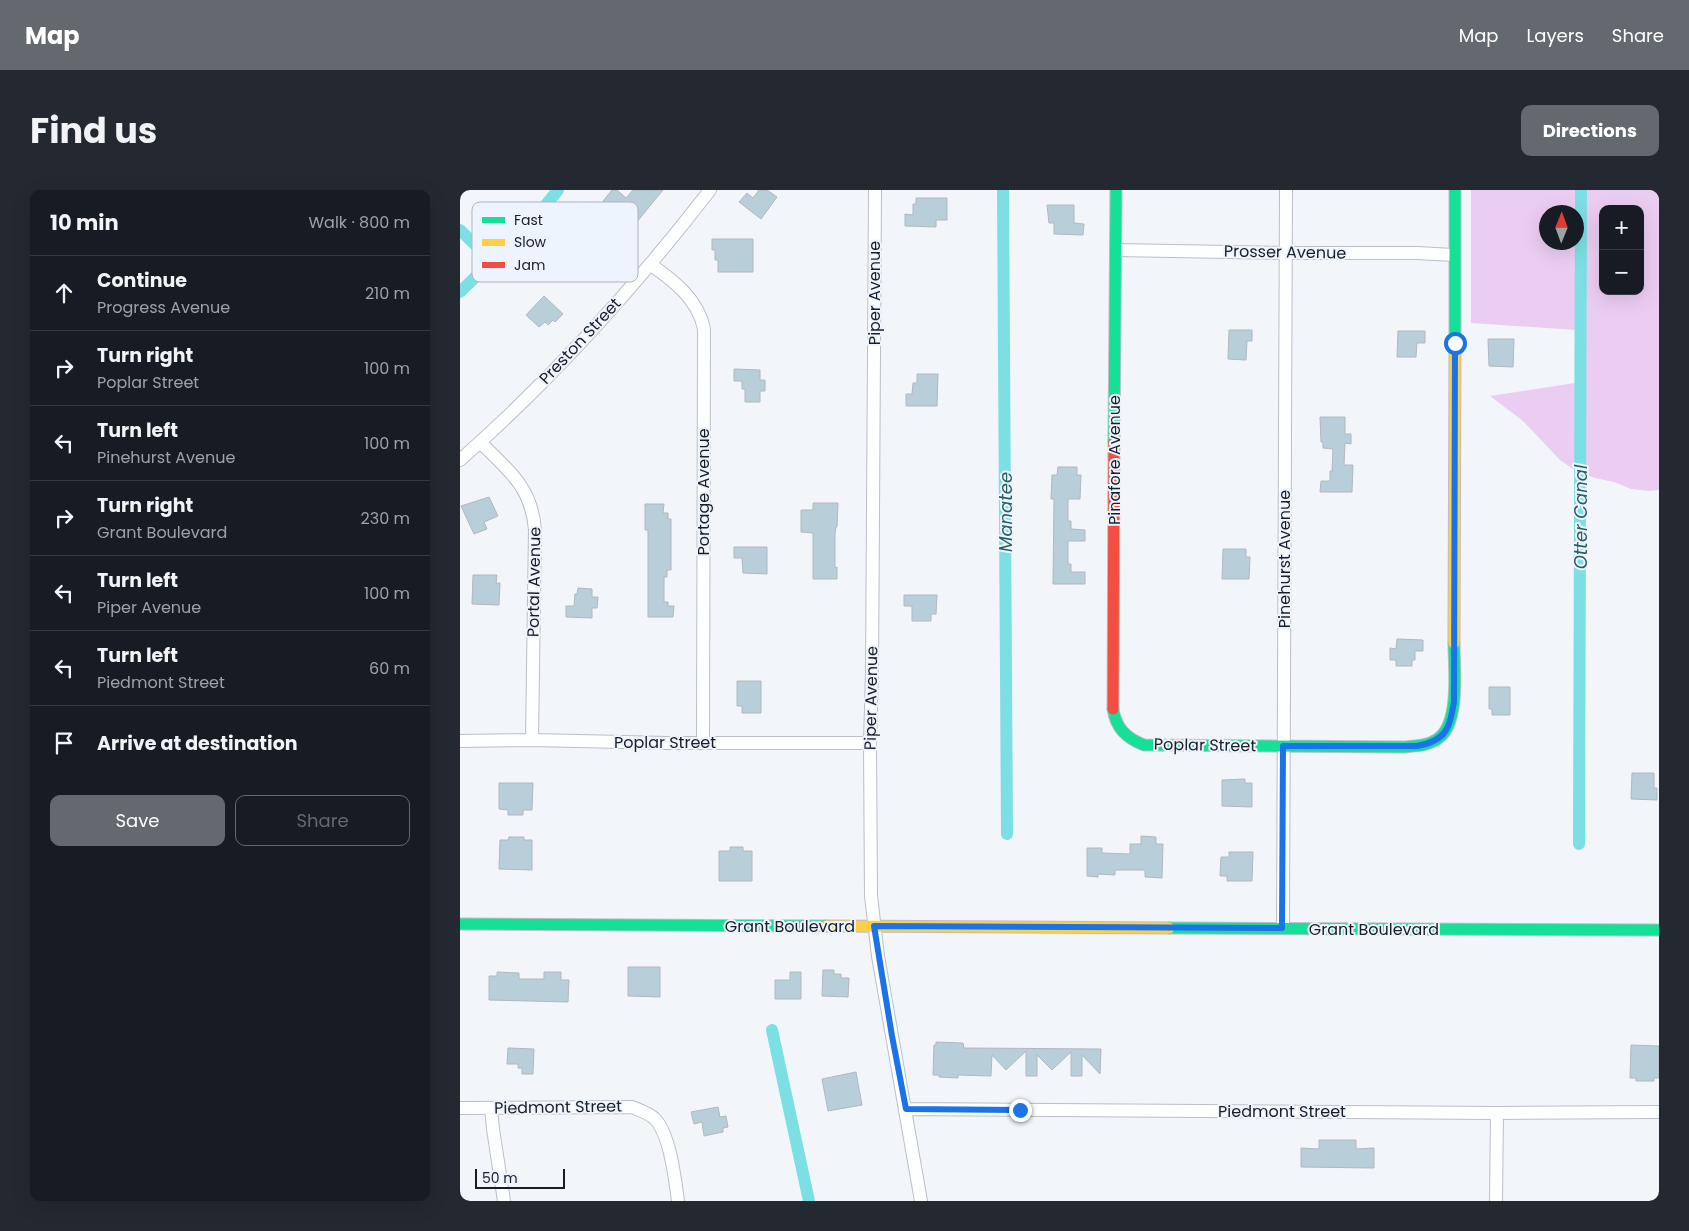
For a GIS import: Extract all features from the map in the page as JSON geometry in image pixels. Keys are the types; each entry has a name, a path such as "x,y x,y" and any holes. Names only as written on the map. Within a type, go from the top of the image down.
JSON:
{"street":[{"name":"Preston Street","path":"638,278 710,190"},
{"name":"Piper Avenue","path":"875,190 870,742 871,896 890,1027 921,1201"},
{"name":"Pinafore Avenue","path":"1116,190 1112,700 1113,714 1119,729"},
{"name":"Pinehurst Avenue","path":"1282,928 1286,190"},
{"path":"1454,254 1455,190"},
{"name":"Prosser Avenue","path":"1116,250 1454,254"},
{"name":"Poplar Street","path":"1119,729 1131,741 1144,744 1417,746 1431,744 1444,734 1451,721 1454,702 1454,254"},
{"name":"Portage Avenue","path":"650,264 665,275 695,303 702,316 704,329 703,743"},
{"name":"Preston Street","path":"460,460 529,396 587,336 634,282"},
{"name":"Portal Avenue","path":"480,442 521,485 529,498 534,514 532,740"},
{"name":"Poplar Street","path":"460,742 532,740 703,743 870,742"},
{"name":"Grant Boulevard","path":"460,924 1659,930"},
{"name":"Piedmont Street","path":"460,1108 632,1107 653,1117 662,1129 672,1160 678,1201"},
{"path":"492,1108 493,1129 504,1201"},
{"name":"Piedmont Street","path":"906,1109 1497,1113 1659,1112"},
{"path":"1496,1201 1497,1113"}],"shaded area":[{"path":"1471,190 1659,190 1659,490 1631,489 1576,471 1560,460 1523,421 1490,396 1575,383 1577,330 1471,323"}],"building":[{"path":"612,190 617,190 626,198 633,190 663,190 638,221 638,202 603,201"},
{"path":"759,190 767,190 777,197 761,219 739,202 747,193 753,198"},
{"path":"916,198 947,198 947,220 936,220 936,227 905,226 905,214 913,215 913,204 916,204"},
{"path":"1047,205 1074,205 1074,223 1084,224 1083,235 1054,234 1054,223 1049,223"},
{"path":"712,239 753,239 753,272 718,272 718,260 715,260 715,250 712,250"},
{"path":"544,296 563,314 555,322 553,320 548,325 545,322 539,327 526,315"},
{"path":"1229,330 1252,330 1252,341 1247,341 1246,360 1228,359"},
{"path":"1398,331 1425,331 1425,343 1417,343 1416,357 1397,357"},
{"path":"1488,339 1514,339 1513,367 1489,366"},
{"path":"734,369 760,370 760,380 765,380 765,391 760,391 760,402 745,402 745,389 742,389 742,381 734,381"},
{"path":"917,374 938,374 937,406 906,406 906,394 912,394 913,383 917,383"},
{"path":"1320,417 1345,417 1345,434 1351,434 1351,444 1345,443 1344,465 1353,465 1352,492 1320,492 1321,481 1330,481 1333,449 1323,448"},
{"path":"1058,467 1077,467 1077,475 1081,475 1080,499 1068,499 1068,521 1071,521 1071,529 1085,530 1085,541 1068,541 1068,564 1071,564 1071,572 1085,572 1085,584 1053,584 1054,499 1051,499 1052,475 1057,475"},
{"path":"489,497 498,516 484,522 487,529 474,534 461,506"},
{"path":"813,503 838,503 835,533 835,568 837,567 837,579 813,579 813,533 801,532 801,510 813,510"},
{"path":"645,504 664,504 663,513 668,513 668,519 671,519 671,570 667,570 667,577 664,577 664,602 668,602 668,606 674,606 673,617 648,617 648,530 645,530"},
{"path":"734,547 767,547 767,574 743,573 742,558 734,558"},
{"path":"1223,549 1246,549 1246,557 1250,557 1249,579 1222,579"},
{"path":"473,575 497,575 496,583 500,583 499,605 472,604"},
{"path":"578,588 592,589 592,597 598,597 597,608 592,608 592,618 566,617 566,606 574,606 575,594 577,594"},
{"path":"904,595 937,595 936,614 931,614 931,621 912,621 912,606 904,606"},
{"path":"1397,639 1423,640 1423,651 1415,651 1415,660 1412,660 1412,666 1396,666 1396,660 1390,660 1390,648 1396,649"},
{"path":"737,681 761,681 761,713 742,713 742,706 737,706"},
{"path":"1489,687 1510,687 1510,715 1492,715 1492,709 1489,709"},
{"path":"1632,773 1654,773 1654,788 1657,788 1657,800 1631,799"},
{"path":"1245,779 1245,783 1252,783 1252,807 1222,806 1222,780"},
{"path":"499,783 533,783 532,810 523,810 523,815 508,815 508,810 499,809"},
{"path":"1141,836 1156,837 1156,844 1163,844 1162,878 1145,877 1145,870 1115,870 1115,875 1098,874 1098,877 1087,876 1087,848 1102,848 1102,853 1130,854 1130,844 1141,844"},
{"path":"509,837 524,837 524,840 532,840 532,870 499,869 500,840 508,840"},
{"path":"730,847 743,847 743,851 752,851 752,881 719,881 719,851 730,851"},
{"path":"1229,852 1253,852 1252,881 1227,881 1227,876 1220,876 1221,857 1229,857"},
{"path":"628,967 660,967 660,997 628,996"},
{"path":"823,970 834,970 834,974 841,974 841,978 849,978 848,997 822,996"},
{"path":"497,972 519,973 519,979 544,979 544,972 561,972 561,980 569,980 568,1002 489,1000 489,976 497,976"},
{"path":"790,972 801,972 801,999 775,999 775,980 790,980"},
{"path":"936,1042 963,1043 964,1048 1101,1049 1100,1074 1082,1055 1082,1076 1071,1076 1071,1052 1052,1070 1037,1055 1037,1076 1026,1076 1026,1051 1006,1070 992,1055 991,1076 958,1075 958,1078 939,1077 939,1075 933,1075 934,1045 936,1045"},
{"path":"1631,1045 1659,1046 1659,1078 1654,1078 1654,1081 1636,1081 1636,1078 1630,1078"},
{"path":"508,1048 534,1049 533,1074 522,1074 522,1068 518,1068 518,1064 507,1064"},
{"path":"856,1072 862,1105 828,1111 822,1079"},
{"path":"718,1107 720,1117 726,1116 728,1127 723,1128 723,1132 704,1136 702,1122 694,1124 691,1112"},
{"path":"1319,1140 1356,1140 1356,1149 1374,1148 1374,1168 1301,1167 1301,1148 1319,1149"}],"waterway":[{"path":"548,202 558,190"},
{"name":"Manatee","path":"1003,190 1007,834"},
{"name":"Otter Canal","path":"1579,844 1581,190"},
{"path":"460,230 472,242"},
{"path":"460,292 472,280"},
{"path":"772,1030 809,1201"}],"traffic: fast":[{"path":"1114,442 1116,190"},
{"path":"1455,190 1455,340"},
{"path":"1113,709 1119,727 1127,736 1144,745 1403,747 1422,745 1440,737 1451,719 1455,679 1454,643"},
{"path":"460,924 826,926"},
{"path":"1169,928 1659,930"}],"traffic: slow":[{"path":"1454,643 1455,340"},
{"path":"826,926 1169,928"}],"traffic: jam":[{"path":"1113,709 1114,442"}],"route":[{"path":"1020,1110 906,1109 874,926 1282,928 1283,746 1403,747 1431,744 1444,734 1451,721 1454,702 1455,343"}]}
